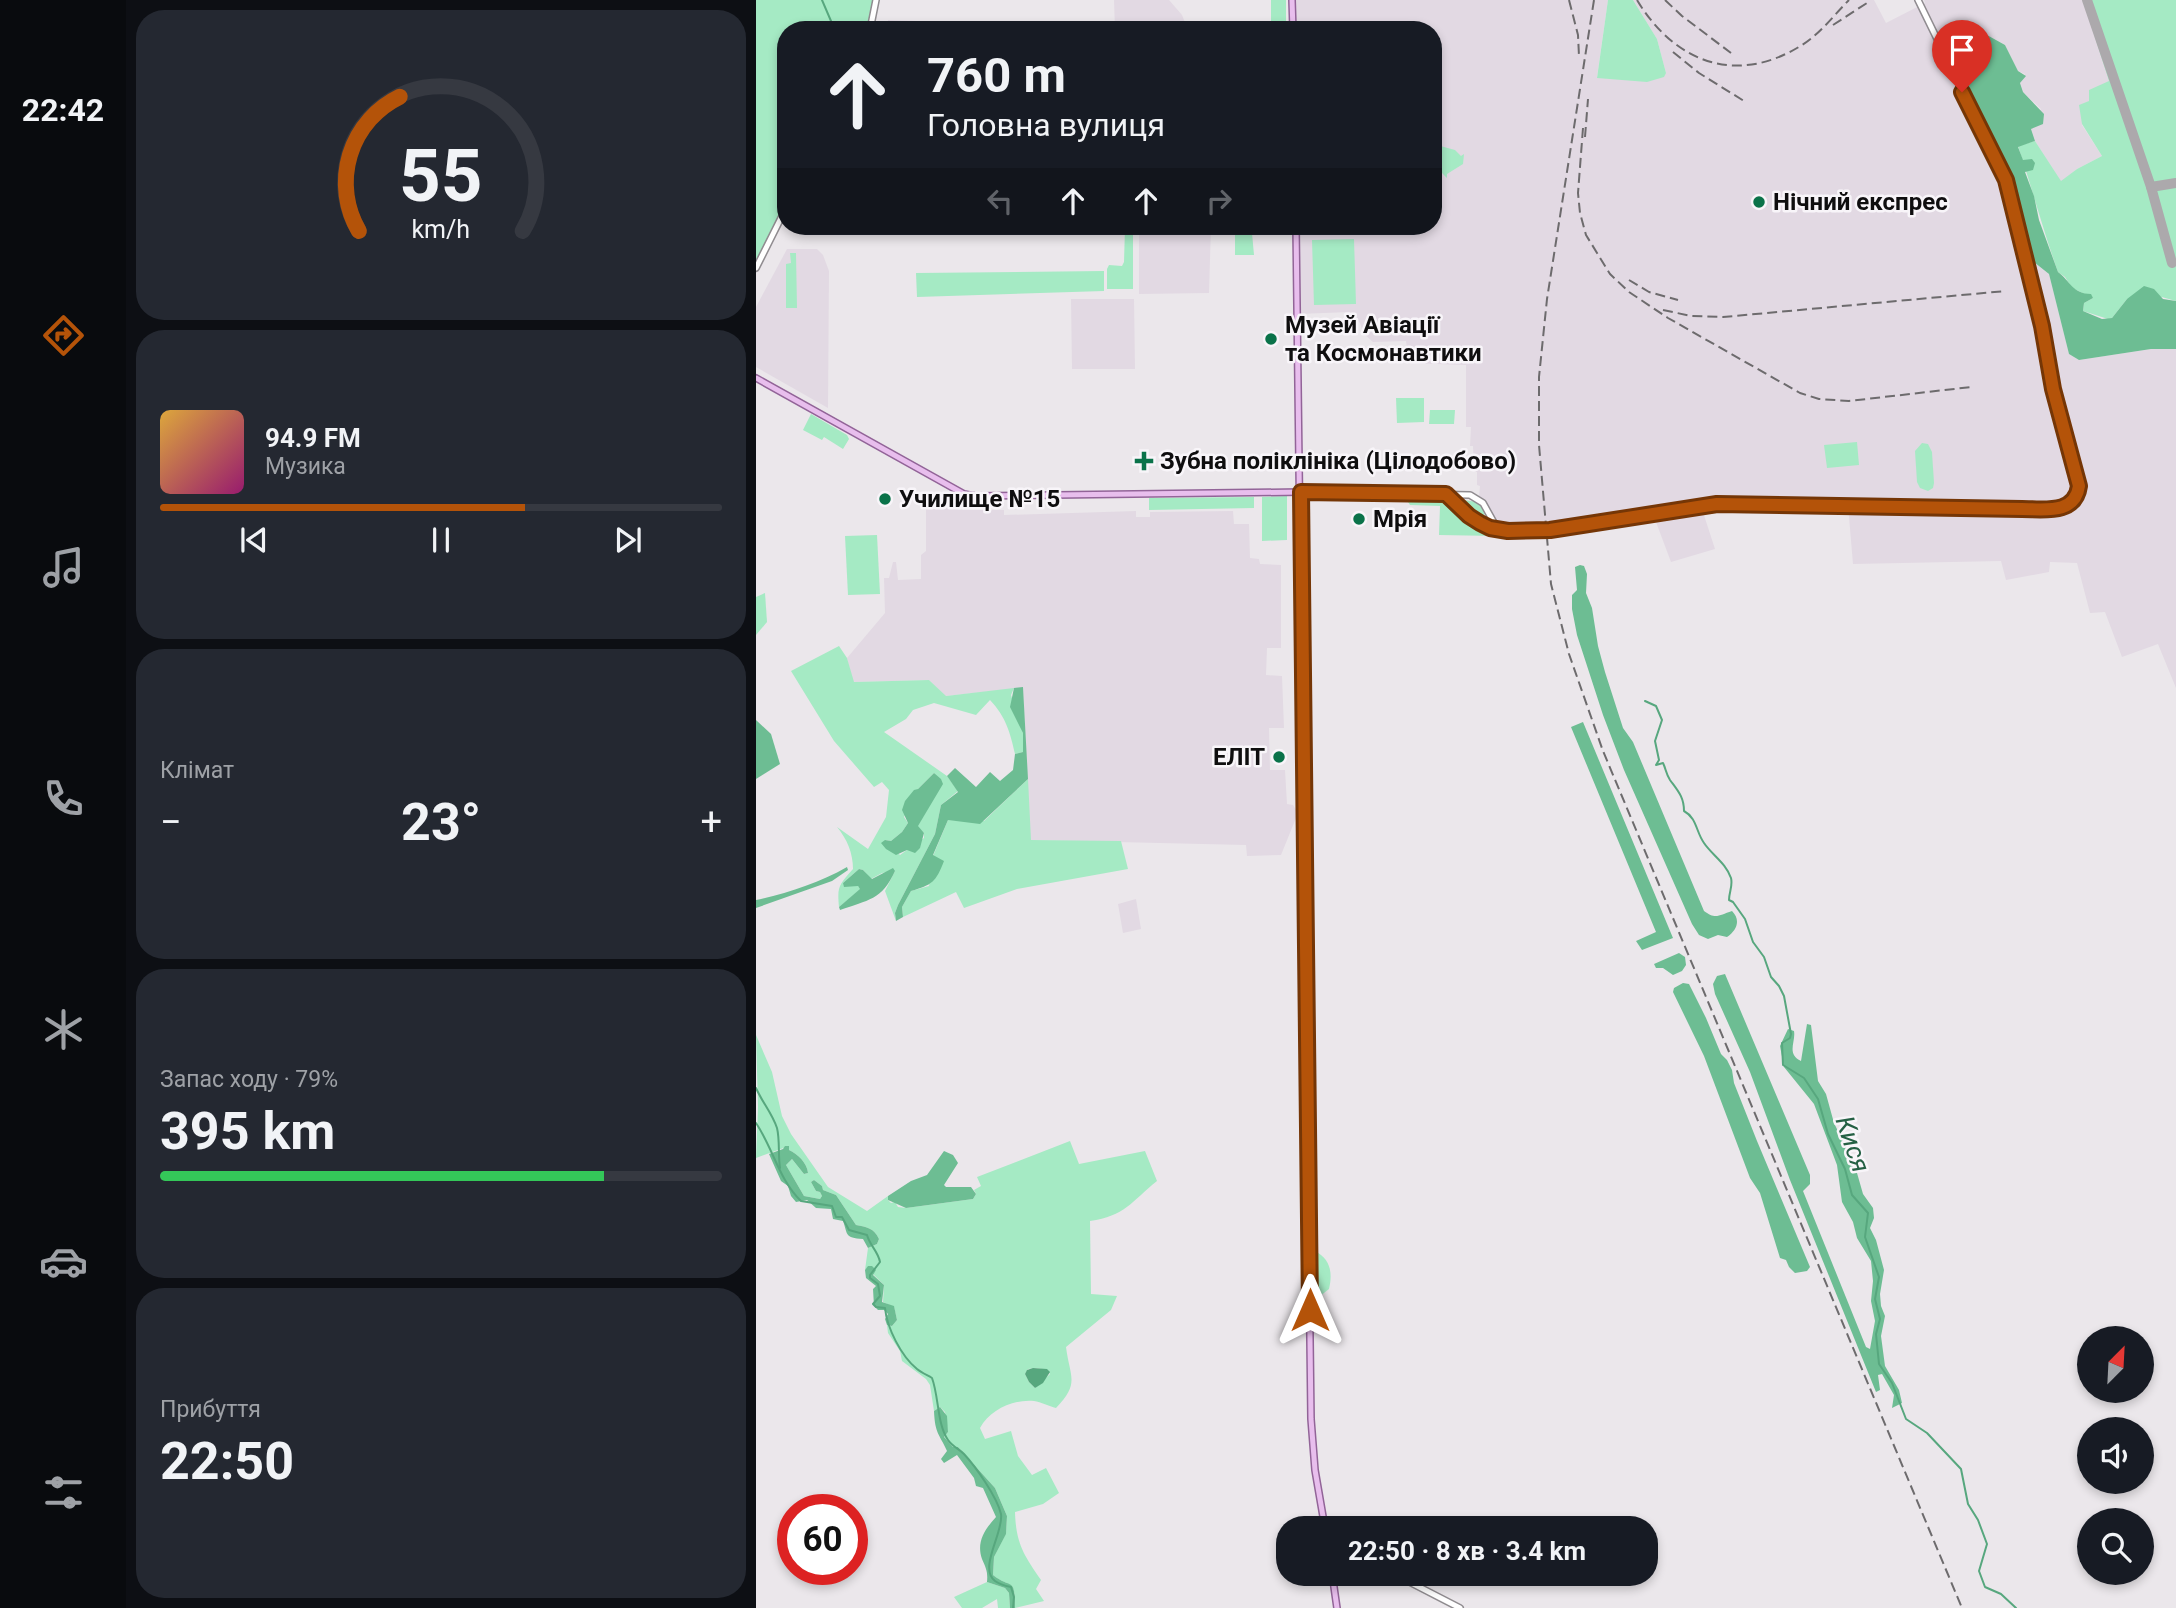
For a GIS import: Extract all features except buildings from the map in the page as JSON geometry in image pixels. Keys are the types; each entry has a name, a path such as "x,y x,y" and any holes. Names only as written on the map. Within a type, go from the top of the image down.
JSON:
{"main road":[{"path":"1292,0 1293,21"},
{"path":"1297,235 1311,1419 1315,1471 1323,1516"},
{"path":"756,378 964,494 1301,492"},
{"path":"1334,1586 1337,1608"}],"street":[{"path":"872,21 876,0"},
{"path":"1446,494 1469,516 1498,530 1550,530 1717,504 2046,509 2062,508 2071,504 2078,495 2079,486 2053,389 2042,326 2006,180 1918,0"},
{"path":"756,268 777,226"},
{"path":"1301,492 1470,495 1480,501 1498,530"},
{"path":"1417,1586 1460,1608"}],"shaded area":[{"path":"756,0 875,0 872,21 777,21 777,226 756,267"},
{"path":"1114,0 1169,0 1184,21 1115,21"},
{"path":"1271,0 1286,0 1286,21 1271,21"},
{"path":"1293,0 1608,0 1597,77 1613,79 1666,73 1657,39 1633,0 1874,0 1886,23 1925,3 1924,0 2176,0 2176,276 2089,101 2082,125 2102,156 2077,169 2061,182 2035,141 2031,129 2041,109 2023,92 2020,83 2025,74 2018,71 2005,45 1987,35 1975,34 1984,40 1981,58 1954,55 1949,58 2011,185 2030,259 2049,274 2069,354 2079,360 2151,349 2176,349 2176,688 2158,644 2122,657 2105,612 2090,613 2077,563 2050,562 2049,572 2006,580 2001,561 1853,564 1848,505 1701,506 1715,549 1671,562 1653,514 1528,531 1498,530 1479,496 1480,486 1477,485 1477,472 1474,471 1473,446 1470,446 1471,427 1466,427 1466,365 1409,363 1406,341 1373,342 1363,333 1360,323 1350,312 1298,314 1297,235 1442,235 1442,21 1294,21"},
{"path":"1608,0 1633,0 1657,39 1666,73 1664,77 1647,82 1597,78"},
{"path":"2083,0 2176,0 2176,301 2158,296 2127,299 2112,318 2108,319 2083,311 2084,303 2093,298 2072,288 2058,272 2018,146 2035,141 2061,181 2102,156 2082,124 2079,105 2089,101 2089,90 2109,81"},
{"path":"1987,35 2005,45 2018,71 2026,76 2020,83 2023,92 2044,114 2043,124 2031,129 2035,141 2018,147 2023,160 2032,159 2035,163 2033,170 2025,172 2058,272 2080,292 2091,294 2093,298 2084,303 2083,311 2102,319 2112,318 2127,299 2144,286 2154,289 2163,299 2176,301 2176,349 2151,349 2079,360 2069,354 2049,274 2030,259 2011,185 1949,58 1954,55 1981,57 1984,40 1969,36"},
{"path":"1442,146 1455,150 1461,156 1464,154 1463,164 1447,174 1447,178 1442,173"},
{"path":"1125,235 1133,235 1133,289 1107,289 1109,265 1122,266"},
{"path":"1139,235 1211,235 1209,293 1139,294"},
{"path":"1235,235 1252,235 1254,255 1235,255"},
{"path":"1354,239 1356,304 1314,305 1312,240"},
{"path":"787,249 817,249 823,255 829,271 828,408 756,367 756,307"},
{"path":"790,253 796,253 797,308 786,308 786,264 791,263"},
{"path":"1104,271 1104,291 917,297 916,273"},
{"path":"1071,299 1134,299 1135,369 1072,369"},
{"path":"1396,398 1424,398 1424,422 1397,423"},
{"path":"1430,410 1455,410 1454,424 1429,424"},
{"path":"811,414 847,435 849,439 843,449 824,437 822,440 803,430"},
{"path":"1857,442 1859,465 1827,468 1824,445"},
{"path":"1922,443 1928,444 1932,452 1934,483 1933,488 1928,491 1920,488 1917,482 1915,451"},
{"path":"934,494 959,510 1004,510 1004,515 1136,511 1136,517 1150,517 1150,512 1233,511 1234,524 1249,524 1250,558 1259,559 1260,564 1281,565 1281,648 1267,648 1266,675 1282,676 1284,728 1269,728 1270,770 1285,770 1287,804 1293,805 1298,813 1281,855 1247,856 1246,845 1030,840 1023,688 945,696 929,680 853,682 847,658 885,613 884,578 889,578 893,562 896,562 898,580 921,579 921,555 926,551 926,503 930,495"},
{"path":"1287,496 1287,540 1262,541 1262,497"},
{"path":"1254,497 1254,508 1149,510 1149,498"},
{"path":"1410,499 1446,502 1473,523 1496,536 1439,535 1440,506 1410,505"},
{"path":"1455,499 1478,502 1487,524 1472,515"},
{"path":"877,535 880,594 848,595 845,536"},
{"path":"1584,566 1587,574 1586,593 1592,608 1598,646 1623,728 1633,742 1704,911 1715,916 1732,911 1735,914 1737,925 1727,937 1718,935 1708,939 1699,935 1692,924 1624,770 1577,635 1572,595 1577,590 1575,567"},
{"path":"765,593 767,622 756,635 756,597"},
{"path":"839,646 847,658 854,682 929,680 946,696 1014,688 1011,695 1023,733 1023,752 1015,754 1007,725 990,700 976,715 934,703 913,710 906,719 884,732 947,776 958,791 941,805 935,834 898,905 896,921 885,891 895,871 882,873 871,879 859,869 843,883 861,889 839,907 840,886 853,869 849,846 837,827 868,849 886,817 889,790 882,782 874,787 834,741 791,671","holes":["934,773 942,784 917,827 924,833 924,838 900,855 885,840 891,841 902,832 908,823 904,817 918,789"]},
{"path":"1023,687 1028,779 980,824 948,820 933,855 944,861 938,874 929,884 911,891 902,907 903,917 896,921 898,905 935,834 941,805 958,792 947,776 955,768 976,787 990,772 1000,781 1013,770 1015,754 1023,752 1023,733 1010,707 1014,688"},
{"path":"756,720 771,734 780,764 756,779"},
{"path":"1583,722 1673,938 1642,950 1636,941 1656,932 1571,727"},
{"path":"934,773 943,784 918,826 924,833 920,848 915,853 907,850 896,855 881,843 885,840 891,841 902,832 908,823 902,810 905,801"},
{"path":"1028,779 1031,840 1121,841 1128,869 1017,889 964,908 956,892 903,917 902,907 911,891 929,886 933,856 948,820 984,821"},
{"path":"847,867 848,870 832,881 756,908 756,900 803,887"},
{"path":"893,868 895,871 890,881 873,898 840,910 839,907 860,889 858,886 844,887 843,883 859,869 872,879"},
{"path":"1136,899 1141,929 1123,933 1118,904"},
{"path":"1679,953 1685,957 1686,965 1682,971 1673,975 1663,968 1656,968 1654,964"},
{"path":"1725,974 1810,1175 1810,1184 1803,1191 1866,1347 1870,1349 1875,1321 1871,1301 1871,1261 1857,1238 1853,1222 1842,1202 1837,1165 1814,1104 1784,1067 1780,1046 1788,1029 1794,1031 1793,1051 1801,1061 1807,1024 1811,1025 1818,1081 1826,1094 1834,1123 1855,1166 1863,1194 1873,1208 1874,1218 1870,1228 1884,1270 1880,1294 1885,1316 1881,1336 1885,1366 1899,1390 1902,1403 1892,1408 1894,1395 1882,1374 1878,1375 1880,1390 1876,1392 1790,1180 1750,1072 1715,994 1713,984 1717,976"},
{"path":"1683,983 1689,984 1721,1054 1732,1070 1734,1083 1810,1267 1807,1271 1795,1273 1786,1260 1780,1258 1760,1193 1750,1178 1704,1056 1673,992 1674,988"},
{"path":"756,1035 772,1072 782,1116 791,1134 828,1187 867,1211 888,1196 891,1203 895,1202 898,1207 906,1208 973,1199 976,1194 974,1190 981,1186 977,1177 1070,1141 1079,1164 1145,1151 1157,1181 1120,1212 1090,1221 1091,1294 1117,1296 1111,1310 1066,1347 1071,1380 1068,1392 1056,1408 1034,1401 1010,1404 996,1411 980,1428 985,1439 1011,1431 1018,1456 1032,1475 1046,1468 1059,1493 1043,1504 1015,1512 1019,1540 1041,1580 1036,1589 1044,1601 1015,1608 1013,1587 993,1575 994,1557 1006,1533 1007,1516 995,1488 958,1447 953,1447 944,1437 948,1432 945,1412 940,1407 934,1411 930,1385 902,1361 900,1351 888,1333 887,1325 892,1326 897,1320 894,1307 883,1302 884,1285 873,1274 875,1270 869,1266 865,1270 868,1248 877,1244 877,1235 870,1229 856,1225 836,1195 823,1190 814,1180 811,1182 822,1196 820,1199 804,1196 786,1165 792,1159 804,1174 808,1173 807,1169 802,1159 789,1150 789,1146 756,1158","holes":["1028,1369 1048,1370 1050,1374 1035,1388 1025,1374"]},
{"path":"789,1146 789,1150 802,1159 806,1166 808,1173 804,1174 792,1159 786,1165 804,1196 820,1199 822,1196 811,1182 814,1180 823,1190 836,1195 856,1225 875,1232 879,1239 877,1244 868,1248 863,1239 850,1236 843,1221 833,1219 831,1209 816,1208 807,1200 796,1202 788,1186 781,1181 769,1154"},
{"path":"944,1151 953,1155 958,1163 944,1185 971,1187 976,1194 973,1199 906,1208 888,1200 888,1196 911,1181 927,1175"},
{"path":"1315,1251 1327,1262 1331,1277 1329,1289 1315,1300"},
{"path":"868,1266 876,1270 873,1275 884,1285 882,1302 894,1306 897,1320 892,1326 887,1325 885,1319 888,1314 874,1306 873,1289 876,1286 866,1278 865,1270"},
{"path":"1033,1368 1047,1369 1050,1372 1043,1383 1035,1388 1025,1374"},
{"path":"940,1407 947,1416 948,1432 944,1437 953,1447 958,1447 995,1488 1007,1516 1006,1534 994,1557 993,1575 1013,1587 1015,1608 1010,1608 1009,1593 1005,1588 987,1582 980,1547 985,1531 996,1517 983,1488 976,1486 974,1478 957,1455 944,1463 941,1459 947,1451 935,1424 934,1411"},
{"path":"987,1582 1005,1588 1009,1593 1010,1608 998,1608 997,1599 982,1608 962,1608 954,1597"}],"waterway":[{"path":"822,0 831,21"},
{"name":"Кися","path":"1645,701 1656,706 1662,720 1655,741 1659,760 1656,765 1663,763 1682,798 1684,811 1694,821 1704,843 1729,873 1732,884 1729,900 1745,919 1753,942 1784,996 1791,1034 1790,1038 1782,1043 1783,1065 1804,1078 1818,1099 1828,1134 1845,1169 1852,1195 1868,1213 1865,1237 1879,1277 1875,1299 1880,1319 1876,1334 1879,1364 1892,1383 1906,1419 1927,1433 1961,1469 1968,1504 1978,1520 1987,1544 1979,1571 1985,1587 2001,1594 2016,1608"},
{"path":"756,1088 777,1128 780,1168"},
{"path":"756,1123 793,1193 801,1201 832,1206 836,1217 842,1217 849,1230 867,1235 878,1255 880,1262 870,1278 878,1284 880,1296 873,1304 885,1308 892,1333 906,1357 917,1369 932,1378 944,1434 974,1466 999,1507 1001,1522 989,1568 995,1581 1011,1587 1013,1608"}],"taxiway":[{"path":"2087,0 2151,187 2172,263"},
{"path":"2151,187 2176,183"}],"railway":[{"path":"1569,0 1578,35 1579,56"},
{"path":"1594,0 1547,299 1539,377 1539,445 1551,584 1569,654 1603,751 1962,1608"},
{"path":"1637,0 1652,22 1689,53 1709,62 1731,65 1754,64 1778,57 1802,45 1849,0"},
{"path":"1665,0 1731,53"},
{"path":"1833,25 1867,3"},
{"path":"1673,52 1699,73 1744,101"},
{"path":"1585,137 1588,99"},
{"path":"1583,128 1578,193 1586,235 1610,274 1629,292 1668,318 1800,393 1819,399 1849,401 1971,387"},
{"path":"1629,280 1649,292 1678,300"},
{"path":"1663,310 1691,316 1723,317 2006,291"}],"place":[{"name":"Нічний експрес","path":"1759,202"},
{"name":"Музей Авіації та Космонавтики","path":"1271,339"},
{"name":"Зубна поліклініка (Цілодобово)","path":"1144,461"},
{"name":"Училище №15","path":"885,499"},
{"name":"Мрія","path":"1359,519"},
{"name":"ЕЛІТ","path":"1279,757"}],"route":[{"path":"1310,1310 1301,492 1446,494 1480,523 1508,531 1550,530 1717,504 2022,509 2062,508 2071,504 2078,495 2079,486 2053,389 2042,326 2006,180 1962,92"}]}
